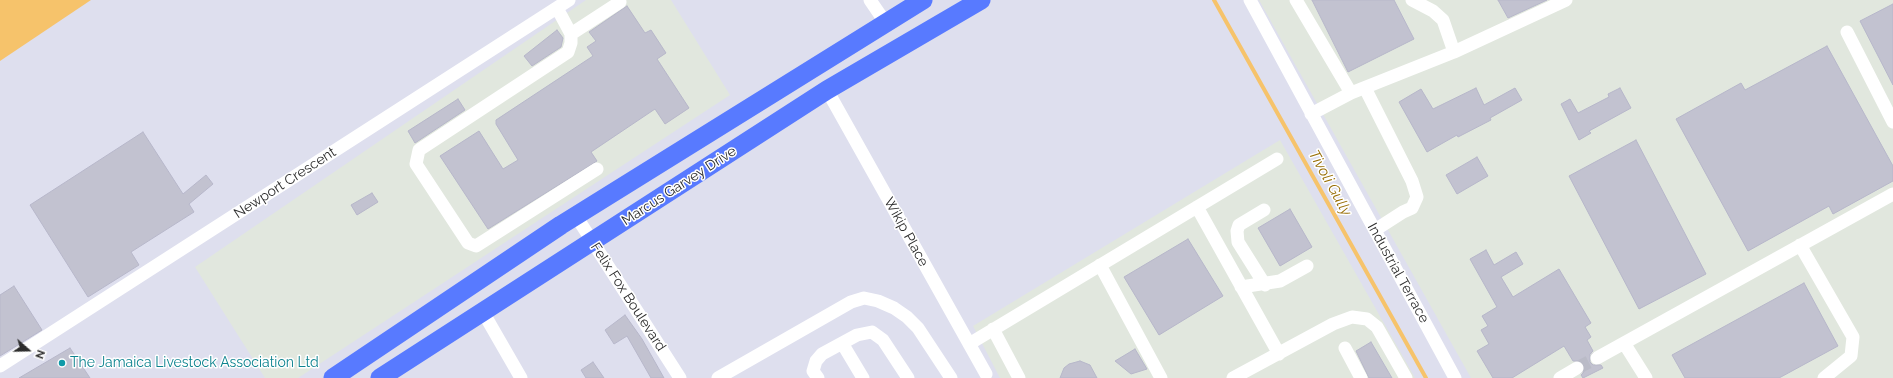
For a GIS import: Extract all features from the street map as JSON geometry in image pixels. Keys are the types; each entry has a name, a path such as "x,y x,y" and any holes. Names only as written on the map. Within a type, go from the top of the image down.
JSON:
{"highway":[{"name":"Marcus Garvey Drive","path":"333,378 576,216 922,0"},
{"name":"Marcus Garvey Drive","path":"380,378 827,90 981,0"}],"street":[{"name":"Newport Crescent","path":"0,366 569,0"},
{"path":"870,0 885,22"},
{"name":"Industrial Terrace","path":"1250,0 1455,378"},
{"path":"1296,0 1351,93"},
{"path":"1412,0 1432,11 1443,20 1454,52"},
{"path":"1311,114 1351,93 1454,52 1566,0"},
{"path":"571,34 620,2"},
{"path":"557,8 571,34 571,43 568,52 419,150 416,164 468,243 476,246 598,169"},
{"path":"1847,32 1893,122"},
{"path":"1365,88 1412,180 1417,197 1412,208 1375,230"},
{"name":"Wikip Place","path":"827,90 986,374"},
{"path":"969,344 1277,160"},
{"path":"1597,358 1893,194"},
{"path":"1197,207 1279,354"},
{"path":"1264,210 1239,225 1237,231 1238,242 1265,284"},
{"name":"Felix Fox Boulevard","path":"576,216 680,378"},
{"path":"1800,245 1853,338 1851,356 1824,378"},
{"path":"1100,265 1161,378"},
{"path":"1241,286 1280,281 1308,266"},
{"path":"718,378 851,302 864,298 878,301 894,308 907,317 918,328 951,378"},
{"path":"483,312 521,378"},
{"path":"1233,378 1333,324 1352,317 1367,319 1377,327 1406,378"},
{"path":"993,329 1019,378"},
{"path":"818,378 813,370 816,362 822,354 857,335 872,332 883,340 908,378"},
{"path":"1624,342 1646,378"},
{"path":"842,343 863,378"},
{"path":"1345,348 1361,378"},
{"path":"1560,378 1577,368"}],"shaded area":[{"path":"0,0 91,0 0,61"},
{"path":"586,0 671,0 730,95 298,378 265,378 195,267"},
{"path":"1259,0 1893,0 1893,378 1471,378"},
{"path":"1280,140 1415,378 1000,378 973,326"}],"building":[{"path":"1312,0 1394,0 1414,39 1348,72"},
{"path":"1498,0 1547,0 1508,18"},
{"path":"1893,4 1893,85 1860,21"},
{"path":"627,6 645,33 651,30 666,53 657,59 689,108 665,124 655,109 591,152 597,161 488,229 440,156 479,131 503,169 518,160 496,124 496,120 593,56 587,47 596,41 589,32"},
{"path":"557,30 563,38 561,47 532,66 524,56"},
{"path":"1827,46 1893,166 1893,181 1833,214 1829,206 1748,251 1676,119 1741,83 1745,90"},
{"path":"1476,88 1484,105 1515,88 1522,100 1490,118 1491,120 1458,137 1457,135 1427,152 1399,102 1421,89 1433,109"},
{"path":"1620,88 1631,108 1589,131 1591,133 1579,140 1561,104 1570,99 1578,113 1609,97 1608,94"},
{"path":"458,99 465,110 415,143 408,131"},
{"path":"143,132 183,194 206,175 213,184 189,204 194,212 131,252 139,265 88,297 30,205"},
{"path":"1636,140 1706,274 1639,309 1569,176"},
{"path":"1477,157 1488,176 1457,194 1446,175"},
{"path":"372,193 378,202 357,215 351,205"},
{"path":"1290,209 1312,247 1280,266 1258,228"},
{"path":"1188,239 1223,296 1159,335 1124,277"},
{"path":"1486,250 1494,265 1516,252 1523,264 1501,277 1513,297 1559,269 1591,323 1585,327 1591,337 1587,340 1593,351 1590,354 1590,362 1593,365 1601,365 1603,368 1583,378 1581,375 1584,372 1584,364 1581,361 1573,361 1564,346 1512,378 1493,378 1477,351 1489,344 1481,330 1488,326 1482,316 1497,307 1470,259"},
{"path":"1804,283 1838,346 1779,378 1685,378 1672,355"},
{"path":"14,286 42,330 0,356 0,295"},
{"path":"625,315 642,339 664,378 651,378 627,336 614,344 605,330"},
{"path":"1371,342 1392,378 1369,378 1356,351"},
{"name":"The Jamaica Livestock Association Ltd","path":"70,348 90,378 19,378"},
{"path":"1135,349 1147,369 1131,374 1115,361"},
{"path":"1080,361 1090,365 1097,378 1060,378 1064,368 1069,364"},
{"path":"593,362 604,378 586,378 581,370"}],"waterway":[{"name":"Tivoli Gully","path":"1214,0 1426,378"}],"tunnel":[{"path":"1577,368 1597,358"}],"place":[{"name":"The Jamaica Livestock Association Ltd","path":"62,363"}]}
